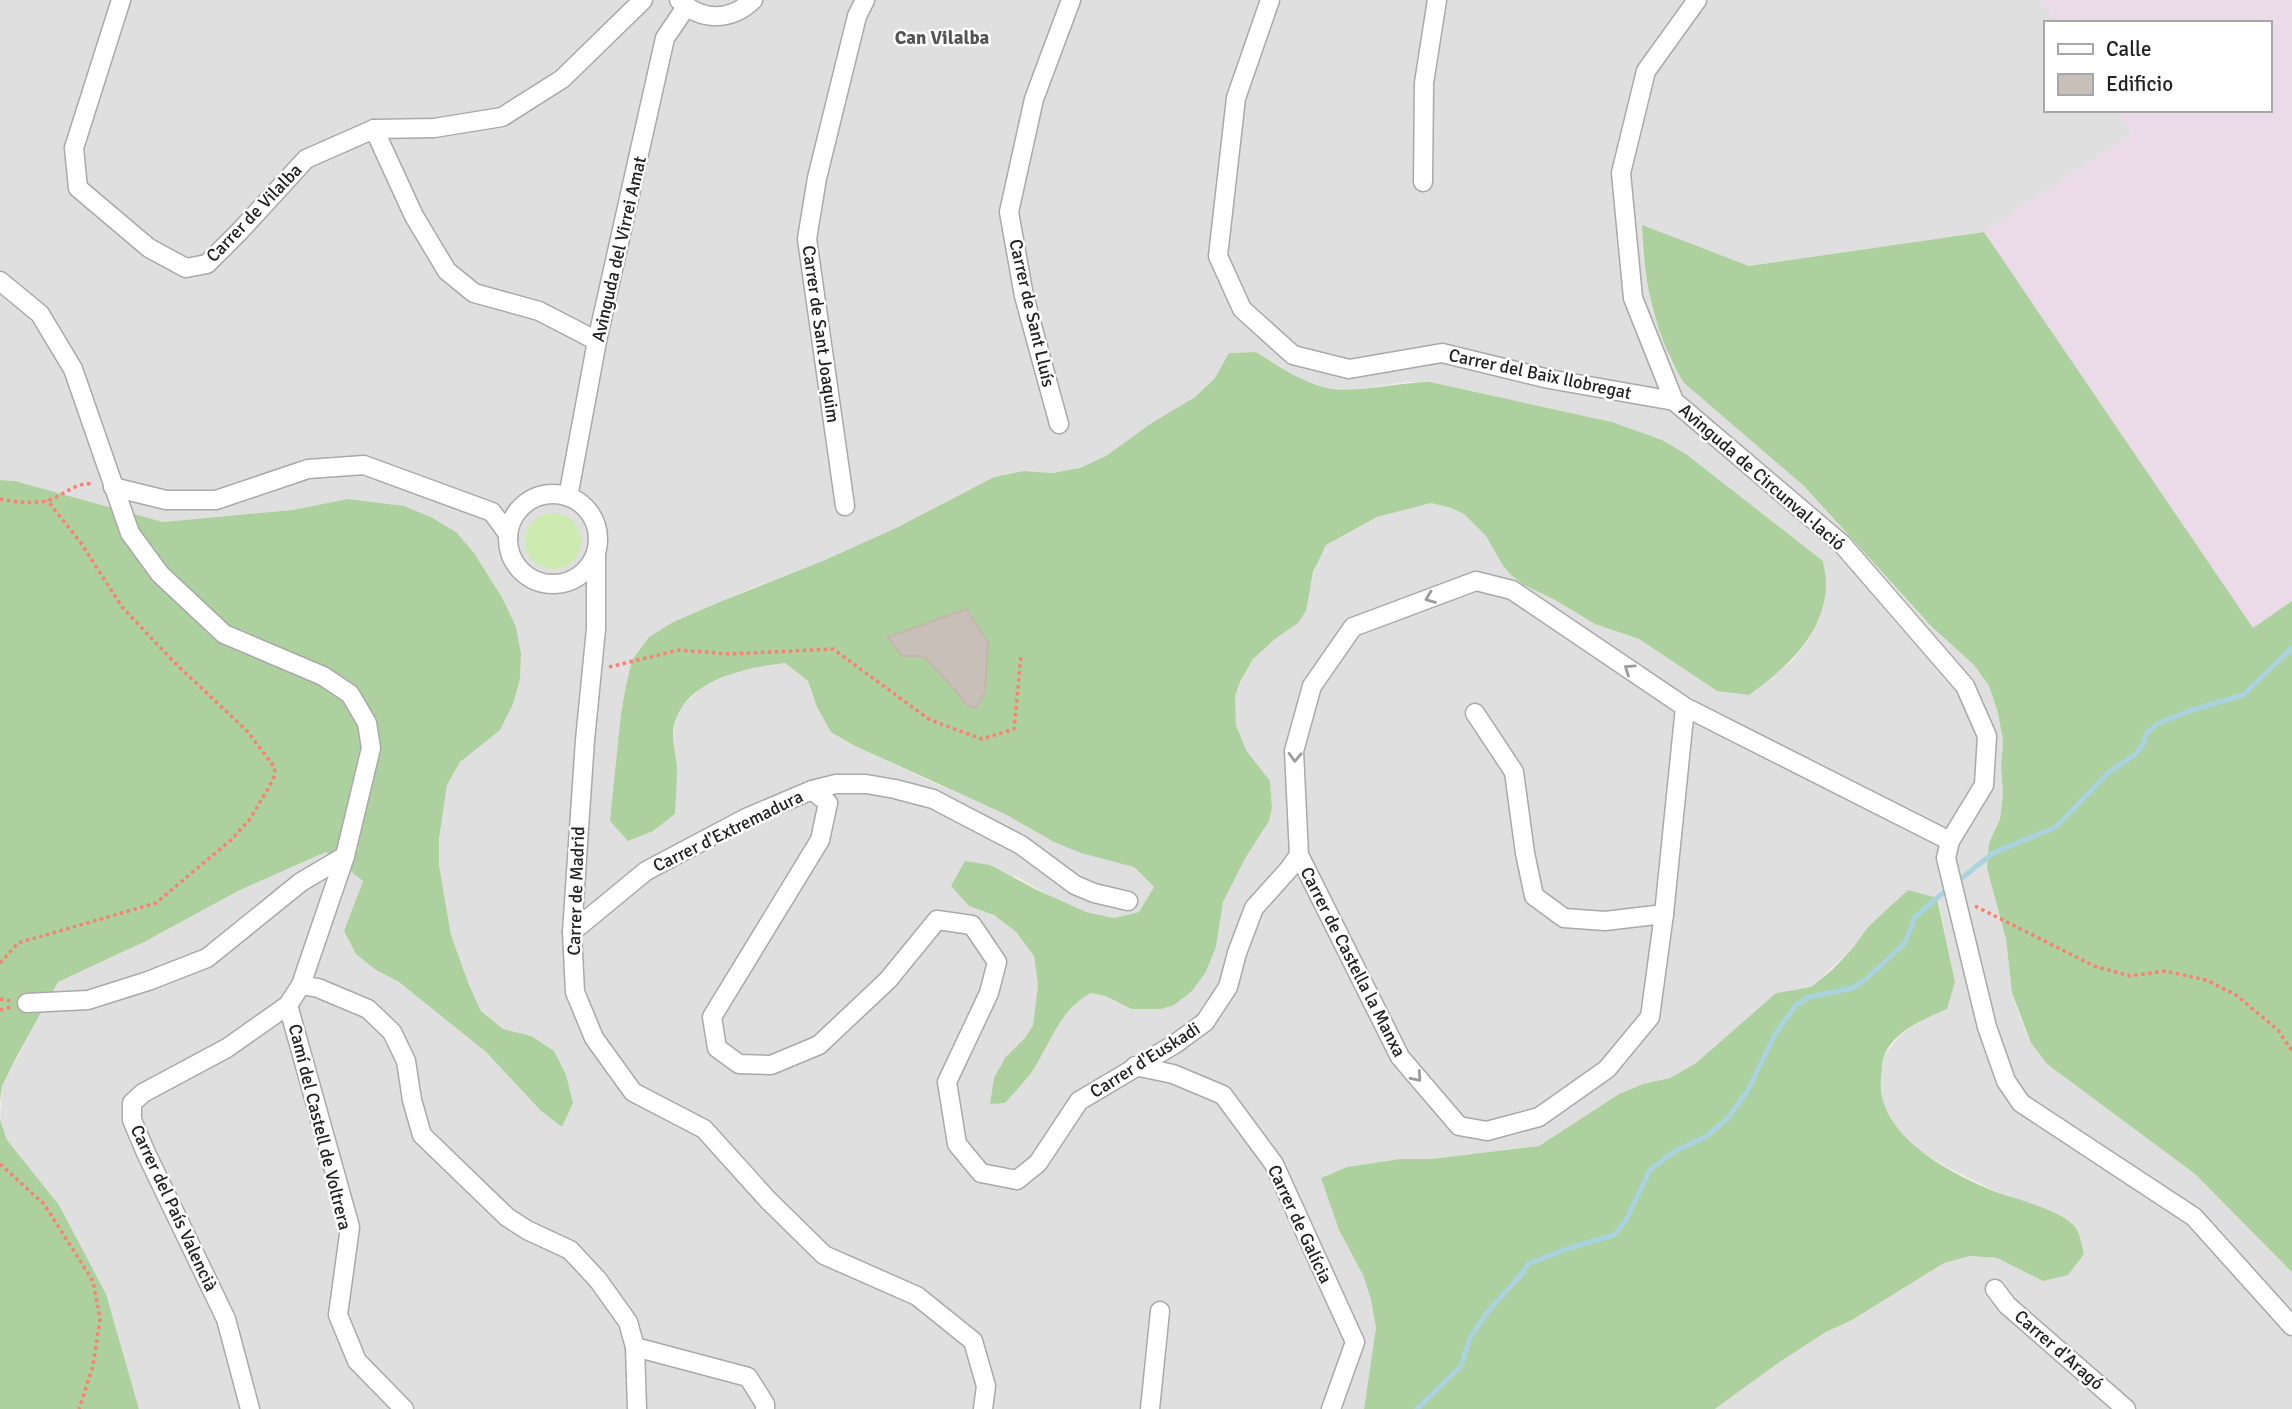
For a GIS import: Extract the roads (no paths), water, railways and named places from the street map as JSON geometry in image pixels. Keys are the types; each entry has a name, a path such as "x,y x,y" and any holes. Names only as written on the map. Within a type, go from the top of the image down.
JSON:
{"street":[{"name":"Carrer de Vilalba","path":"121,0 74,148 78,188 149,248 186,268 207,264 306,159 374,129 434,128 502,117 562,79 643,0"},
{"path":"683,4 700,15 715,17 730,16 744,9 753,0"},
{"name":"Carrer de Sant Joaquim","path":"845,506 807,239 817,178 857,16 864,0"},
{"name":"Carrer de Sant Lluís","path":"1059,424 1024,296 1009,212 1034,99 1071,0"},
{"name":"Carrer del Baix llobregat","path":"1270,0 1236,98 1218,256 1242,309 1293,355 1349,369 1442,353 1549,379 1674,401"},
{"path":"1423,182 1424,83 1437,0"},
{"name":"Avinguda de Circunval·lació","path":"1697,0 1646,72 1620,173 1633,298 1674,401 1842,544 1965,686 1987,736 1984,785 1950,841 1946,858 1987,1027 2006,1082 2021,1103 2194,1217 2292,1326"},
{"name":"Avinguda del Virrei Amat","path":"568,497 597,341 666,38 683,4"},
{"path":"374,129 414,216 447,271 474,293 539,311 597,341"},
{"name":"Camí del Castell de Voltrera","path":"0,281 40,314 73,369 131,533 160,574 224,634 323,676 350,694 367,723 371,748 345,856 301,985 288,1005 350,1227 338,1315 357,1361 404,1409"},
{"path":"113,487 166,500 216,500 308,469 364,465 492,512 508,534"},
{"path":"555,494 568,497 590,513 596,526 596,553 589,567 578,577 565,583 543,583 523,574 513,562 508,548 511,521 529,501 555,494"},
{"name":"Carrer de Madrid","path":"596,553 596,629 585,740 572,932 575,992 594,1038 633,1092 704,1129 768,1200 824,1255 917,1296 973,1340 986,1386 982,1409"},
{"name":"Carrer de Castella la Manxa","path":"1685,708 1664,914 1650,1017 1608,1069 1539,1117 1487,1131 1459,1126 1400,1058 1298,855 1294,751 1312,686 1353,627 1476,581 1512,590 1685,708 1950,841"},
{"path":"1475,713 1514,772 1525,853 1534,895 1564,918 1605,921 1664,914"},
{"name":"Carrer d'Extremadura","path":"572,932 646,871 746,818 812,790 836,784 866,784 933,799 1021,845 1075,885 1094,893 1128,901"},
{"name":"Carrer d'Euskadi","path":"812,790 828,803 820,840 712,1017 717,1048 738,1064 771,1065 820,1045 888,980 937,920 972,925 997,962 989,993 947,1082 957,1144 981,1173 1017,1180 1038,1163 1079,1101 1175,1044 1205,1022 1228,987 1254,908 1298,855"},
{"path":"27,1003 89,1000 207,958 301,882 345,856"},
{"path":"301,985 318,988 368,1009 393,1032 407,1061 411,1100 422,1135 507,1217 527,1230 570,1250 598,1280 628,1322 635,1347 638,1409"},
{"name":"Carrer del País Valencià","path":"250,1409 226,1319 146,1153 132,1120 132,1103 143,1093 227,1048 288,1005"},
{"name":"Carrer de Galícia","path":"1135,1066 1173,1074 1223,1095 1274,1164 1355,1342 1331,1409"},
{"name":"Carrer d'Aragó","path":"1995,1289 2007,1305 2126,1409"},
{"path":"1150,1409 1160,1311"},
{"path":"635,1347 748,1377 765,1404 765,1409"}],"waterway":[{"path":"1957,882 1993,853 2056,827 2109,772 2133,756 2142,746 2147,733 2157,724 2243,695 2292,648"},
{"path":"1417,1409 1461,1366 1470,1338 1489,1310 1528,1264 1614,1235 1626,1220 1650,1170 1675,1151 1707,1136 1728,1118 1748,1090 1775,1034 1796,1005 1809,997 1853,988 1865,980 1905,943 1915,917 1949,888"}],"district":[{"name":"Can Vilalba","path":"942,37"}]}
